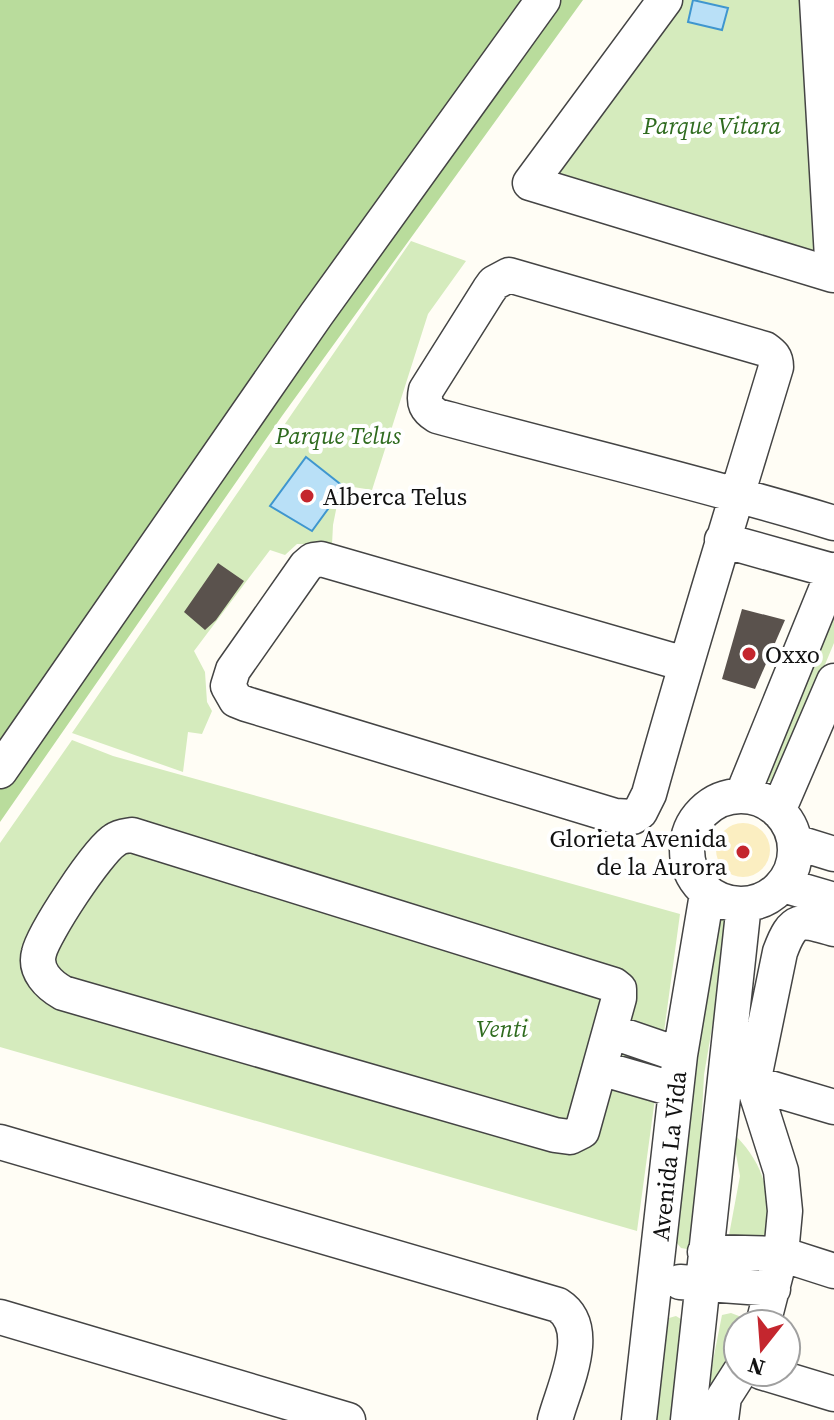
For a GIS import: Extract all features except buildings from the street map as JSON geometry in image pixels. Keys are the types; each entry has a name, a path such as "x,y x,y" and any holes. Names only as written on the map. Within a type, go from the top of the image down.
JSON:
{"street":[{"path":"0,771 316,315 543,0"},
{"path":"665,0 530,183 833,275 817,0"},
{"path":"685,664 321,559 313,560 306,566 233,670 228,686 236,700 246,704 624,818 640,812 649,794 685,664 722,540 736,497 776,367 774,355 765,349 509,275 494,283 426,390 425,406 437,416 736,497 834,523"},
{"path":"722,540 834,570 742,796"},
{"path":"778,811 834,681"},
{"path":"742,796 755,798 778,811 787,821 795,842 794,862 783,885 765,898 744,904 707,894 691,870 687,852 689,835 696,819 724,798 742,796"},
{"path":"132,835 608,981 619,989 620,994 610,1031 586,1125 575,1136 564,1137 63,993 45,978 39,968 39,953 74,889 111,842 132,835"},
{"path":"795,842 834,854"},
{"path":"783,885 834,900"},
{"name":"Avenida La Vida","path":"639,1420 680,1055 707,894"},
{"name":"Avenida La Vida","path":"688,1420 744,904"},
{"path":"768,1308 781,1254 785,1211 781,1171 753,1083 780,952 787,934 796,923 806,920 834,929"},
{"path":"610,1031 680,1055"},
{"path":"600,1068 676,1090"},
{"path":"753,1083 834,1107"},
{"path":"0,1142 558,1305 567,1311 577,1336 555,1420"},
{"path":"656,1280 781,1254 834,1271"},
{"path":"703,1268 773,1289"},
{"path":"0,1317 348,1420"},
{"path":"802,1384 834,1394"},
{"path":"721,1420 724,1397 730,1388"}],"green space":[{"path":"0,0 583,0 282,416 0,822"},
{"name":"Parque Vitara","path":"683,0 802,0 819,260 554,177"},
{"name":"Parque Telus","path":"411,241 466,261 428,314 372,490 341,485 332,545 297,544 285,555 270,550 194,651 205,672 207,702 212,711 202,734 188,732 183,772 72,733"},
{"path":"834,593 834,643 780,772 775,781 769,782 764,778"},
{"name":"Venti","path":"72,740 113,756 680,914 637,1231 0,1047 0,843"},
{"path":"721,916 730,921 704,1075 691,1243 687,1249 676,1242 711,921"},
{"path":"736,1136 755,1161 766,1187 768,1247 729,1235 740,1176 734,1143"},
{"path":"722,1315 722,1370 710,1387"},
{"path":"676,1316 684,1321 671,1420 653,1420 669,1318"}],"sand":[{"name":"Glorieta Avenida de la Aurora","path":"743,823 762,831 770,850 762,869 743,877 724,869 716,850 724,831"}],"water":[{"path":"693,0 728,8 722,30 688,22"},
{"name":"Alberca Telus","path":"306,457 344,487 312,531 270,506"}],"place":[{"name":"Alberca Telus","path":"307,496"},
{"name":"Oxxo","path":"749,654"},
{"name":"Glorieta Avenida de la Aurora","path":"743,852"}]}
